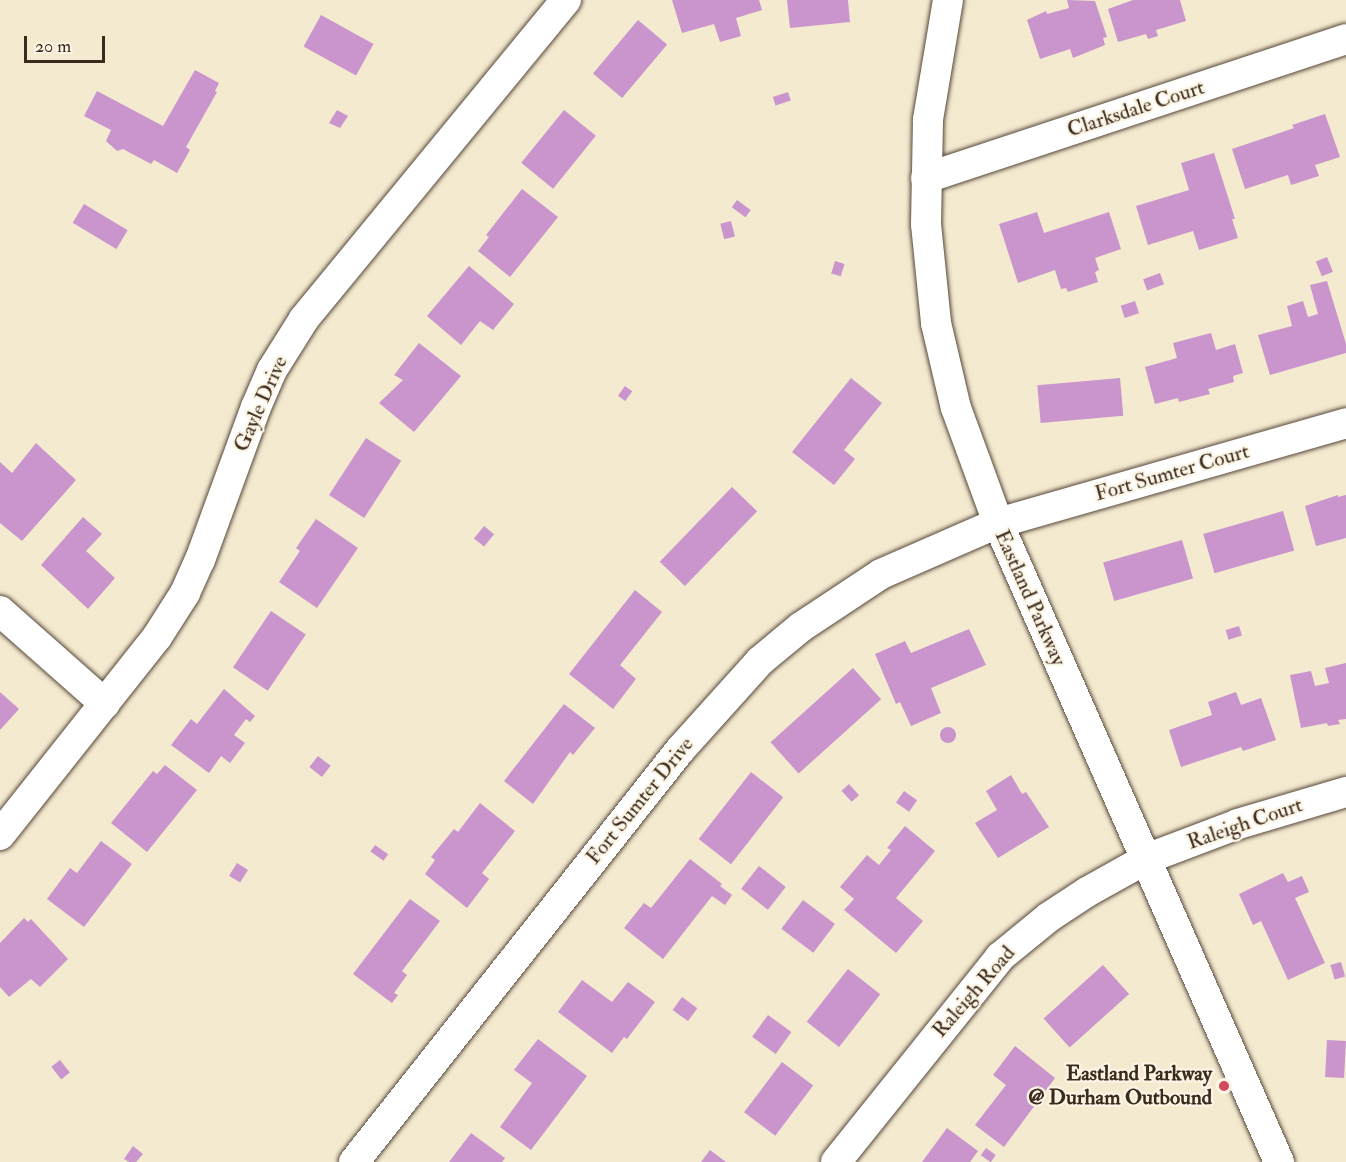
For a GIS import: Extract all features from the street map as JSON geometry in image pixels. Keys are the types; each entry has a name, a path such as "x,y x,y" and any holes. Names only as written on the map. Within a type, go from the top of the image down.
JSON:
{"street":[{"name":"Gayle Drive","path":"0,835 157,637 185,593 200,560 256,407 272,370 304,319 566,0"},
{"name":"Eastland Parkway","path":"948,0 928,120 926,224 936,323 956,408 998,524 1279,1162"},
{"name":"Clarksdale Court","path":"926,178 1346,39"},
{"name":"Fort Sumter Court","path":"998,524 1346,423"},
{"name":"Fort Sumter Drive","path":"354,1162 680,750 760,661 801,627 881,574 998,524"},
{"path":"0,611 105,704"},
{"name":"Raleigh Court","path":"1146,859 1238,824 1346,792"},
{"name":"Raleigh Road","path":"836,1162 1000,957 1087,892 1146,859"}],"building":[{"path":"672,0 759,0 762,10 736,18 741,36 720,42 714,24 682,33"},
{"path":"787,0 848,0 850,22 790,28"},
{"path":"1067,0 1095,1 1107,37 1103,38 1105,45 1073,58 1070,49 1040,59 1027,20 1046,11 1047,14 1069,8"},
{"path":"1133,0 1180,0 1186,21 1156,30 1158,36 1148,39 1146,34 1118,42 1108,9"},
{"path":"321,15 373,44 356,76 304,46"},
{"path":"638,20 667,44 622,98 593,74"},
{"path":"195,70 219,83 215,91 217,92 186,147 190,150 177,173 154,160 151,164 123,149 117,151 106,141 111,130 84,116 97,91 163,126"},
{"path":"788,92 791,101 776,106 773,97"},
{"path":"337,110 348,116 340,128 329,123"},
{"path":"564,110 596,136 553,189 521,163"},
{"path":"1325,114 1340,157 1315,165 1319,176 1291,185 1288,175 1245,189 1232,149 1294,128 1292,125"},
{"path":"1214,153 1235,219 1232,219 1238,238 1199,250 1193,231 1148,245 1136,206 1189,190 1181,163"},
{"path":"522,189 558,217 510,277 478,251 489,237 486,235"},
{"path":"737,200 751,210 745,217 732,207"},
{"path":"84,204 128,230 116,249 73,223"},
{"path":"1037,212 1044,233 1109,212 1121,249 1095,258 1099,270 1095,272 1098,282 1068,292 1066,288 1061,289 1055,270 1018,283 999,224"},
{"path":"731,221 735,237 724,239 720,224"},
{"path":"1327,257 1333,272 1322,276 1316,261"},
{"path":"835,261 845,264 841,276 831,273"},
{"path":"469,266 514,304 493,330 480,321 461,345 427,316"},
{"path":"1160,273 1164,284 1147,290 1143,279"},
{"path":"1327,281 1346,344 1346,353 1270,375 1258,335 1292,326 1287,306 1303,301 1308,317 1318,314 1310,285"},
{"path":"1135,301 1139,313 1125,318 1121,306"},
{"path":"1211,333 1216,350 1235,344 1243,373 1233,376 1234,382 1208,389 1210,394 1179,402 1178,398 1155,404 1145,367 1177,358 1173,343"},
{"path":"419,343 461,376 414,432 379,403 403,380 394,375"},
{"path":"851,378 882,403 844,450 855,459 834,485 792,452"},
{"path":"1120,378 1123,416 1041,423 1037,385"},
{"path":"625,386 632,391 625,401 618,396"},
{"path":"366,438 401,461 364,518 329,495"},
{"path":"36,443 76,480 22,541 0,523 0,462 12,473"},
{"path":"732,487 757,511 685,586 660,562"},
{"path":"1338,495 1338,497 1346,495 1346,538 1316,546 1305,506"},
{"path":"1283,511 1294,550 1215,573 1203,534"},
{"path":"83,517 102,534 86,551 115,578 88,609 41,565"},
{"path":"316,519 358,548 317,608 279,582 300,551 296,548"},
{"path":"484,526 494,534 484,547 474,538"},
{"path":"1182,540 1193,578 1114,601 1103,563"},
{"path":"635,590 662,612 620,665 636,679 613,709 569,674"},
{"path":"271,611 306,634 268,691 233,667"},
{"path":"1239,626 1242,636 1229,640 1226,630"},
{"path":"969,629 986,665 931,688 941,713 911,726 900,702 896,704 875,654 905,641 911,653"},
{"path":"1346,663 1346,719 1338,720 1340,724 1328,726 1327,723 1301,728 1290,675 1311,671 1315,686 1329,683 1325,668"},
{"path":"853,668 881,699 799,773 771,742"},
{"path":"224,689 255,716 250,722 246,719 234,735 245,743 230,763 221,756 209,773 171,745 191,719 197,724"},
{"path":"0,692 19,709 0,730"},
{"path":"1236,692 1241,705 1261,698 1276,740 1243,751 1241,747 1181,767 1169,730 1212,715 1208,702"},
{"path":"564,704 595,728 573,755 570,752 533,804 504,781"},
{"path":"945,727 951,727 956,735 954,741 945,743 940,738 940,732"},
{"path":"318,756 331,766 322,777 309,767"},
{"path":"165,765 197,790 147,852 111,823 153,771 157,774"},
{"path":"751,772 783,797 731,864 699,839"},
{"path":"1011,775 1022,794 1026,792 1049,827 998,858 975,823 997,810 986,791"},
{"path":"849,784 859,795 852,802 842,791"},
{"path":"904,791 917,800 909,812 896,802"},
{"path":"480,803 515,831 482,873 489,879 467,908 425,874 435,860 431,857 454,829 458,832"},
{"path":"905,826 935,851 896,898 923,921 896,953 844,910 854,899 840,887 867,855 879,865 891,850 887,848"},
{"path":"101,841 132,864 84,927 47,899 70,868 77,873"},
{"path":"375,845 388,854 384,861 370,852"},
{"path":"690,859 722,884 720,886 732,895 725,905 712,896 663,959 624,928 644,903 651,908"},
{"path":"237,863 248,870 240,883 229,876"},
{"path":"759,866 786,887 768,910 741,889"},
{"path":"1283,873 1288,882 1302,876 1309,892 1295,898 1325,963 1288,980 1261,921 1253,925 1239,894"},
{"path":"410,899 440,921 402,971 407,975 394,993 398,995 392,1003 353,974"},
{"path":"803,900 835,924 813,953 781,929"},
{"path":"24,918 28,922 31,919 68,959 40,987 31,979 9,997 0,987 0,943"},
{"path":"1341,962 1345,976 1335,979 1330,965"},
{"path":"1103,965 1129,994 1070,1048 1044,1019"},
{"path":"848,969 880,994 839,1047 807,1022"},
{"path":"582,980 612,1002 628,982 655,1002 627,1039 624,1037 612,1053 558,1012"},
{"path":"682,997 697,1008 688,1021 673,1010"},
{"path":"768,1015 791,1032 776,1054 752,1037"},
{"path":"538,1039 587,1076 531,1150 500,1127 532,1083 514,1070"},
{"path":"1327,1040 1346,1041 1344,1078 1325,1077"},
{"path":"1015,1046 1055,1078 1004,1147 975,1125 1006,1085 993,1075"},
{"path":"60,1060 70,1073 61,1079 51,1067"},
{"path":"782,1062 813,1085 775,1136 744,1112"},
{"path":"947,1128 978,1151 970,1162 922,1162"},
{"path":"471,1133 505,1158 502,1162 449,1162"},
{"path":"133,1146 143,1154 136,1162 129,1162 124,1159"},
{"path":"986,1148 996,1155 991,1162 981,1155"},
{"path":"710,1150 726,1162 701,1162"}],"place":[{"name":"Eastland Parkway @ Durham Outbound","path":"1224,1086"}]}
